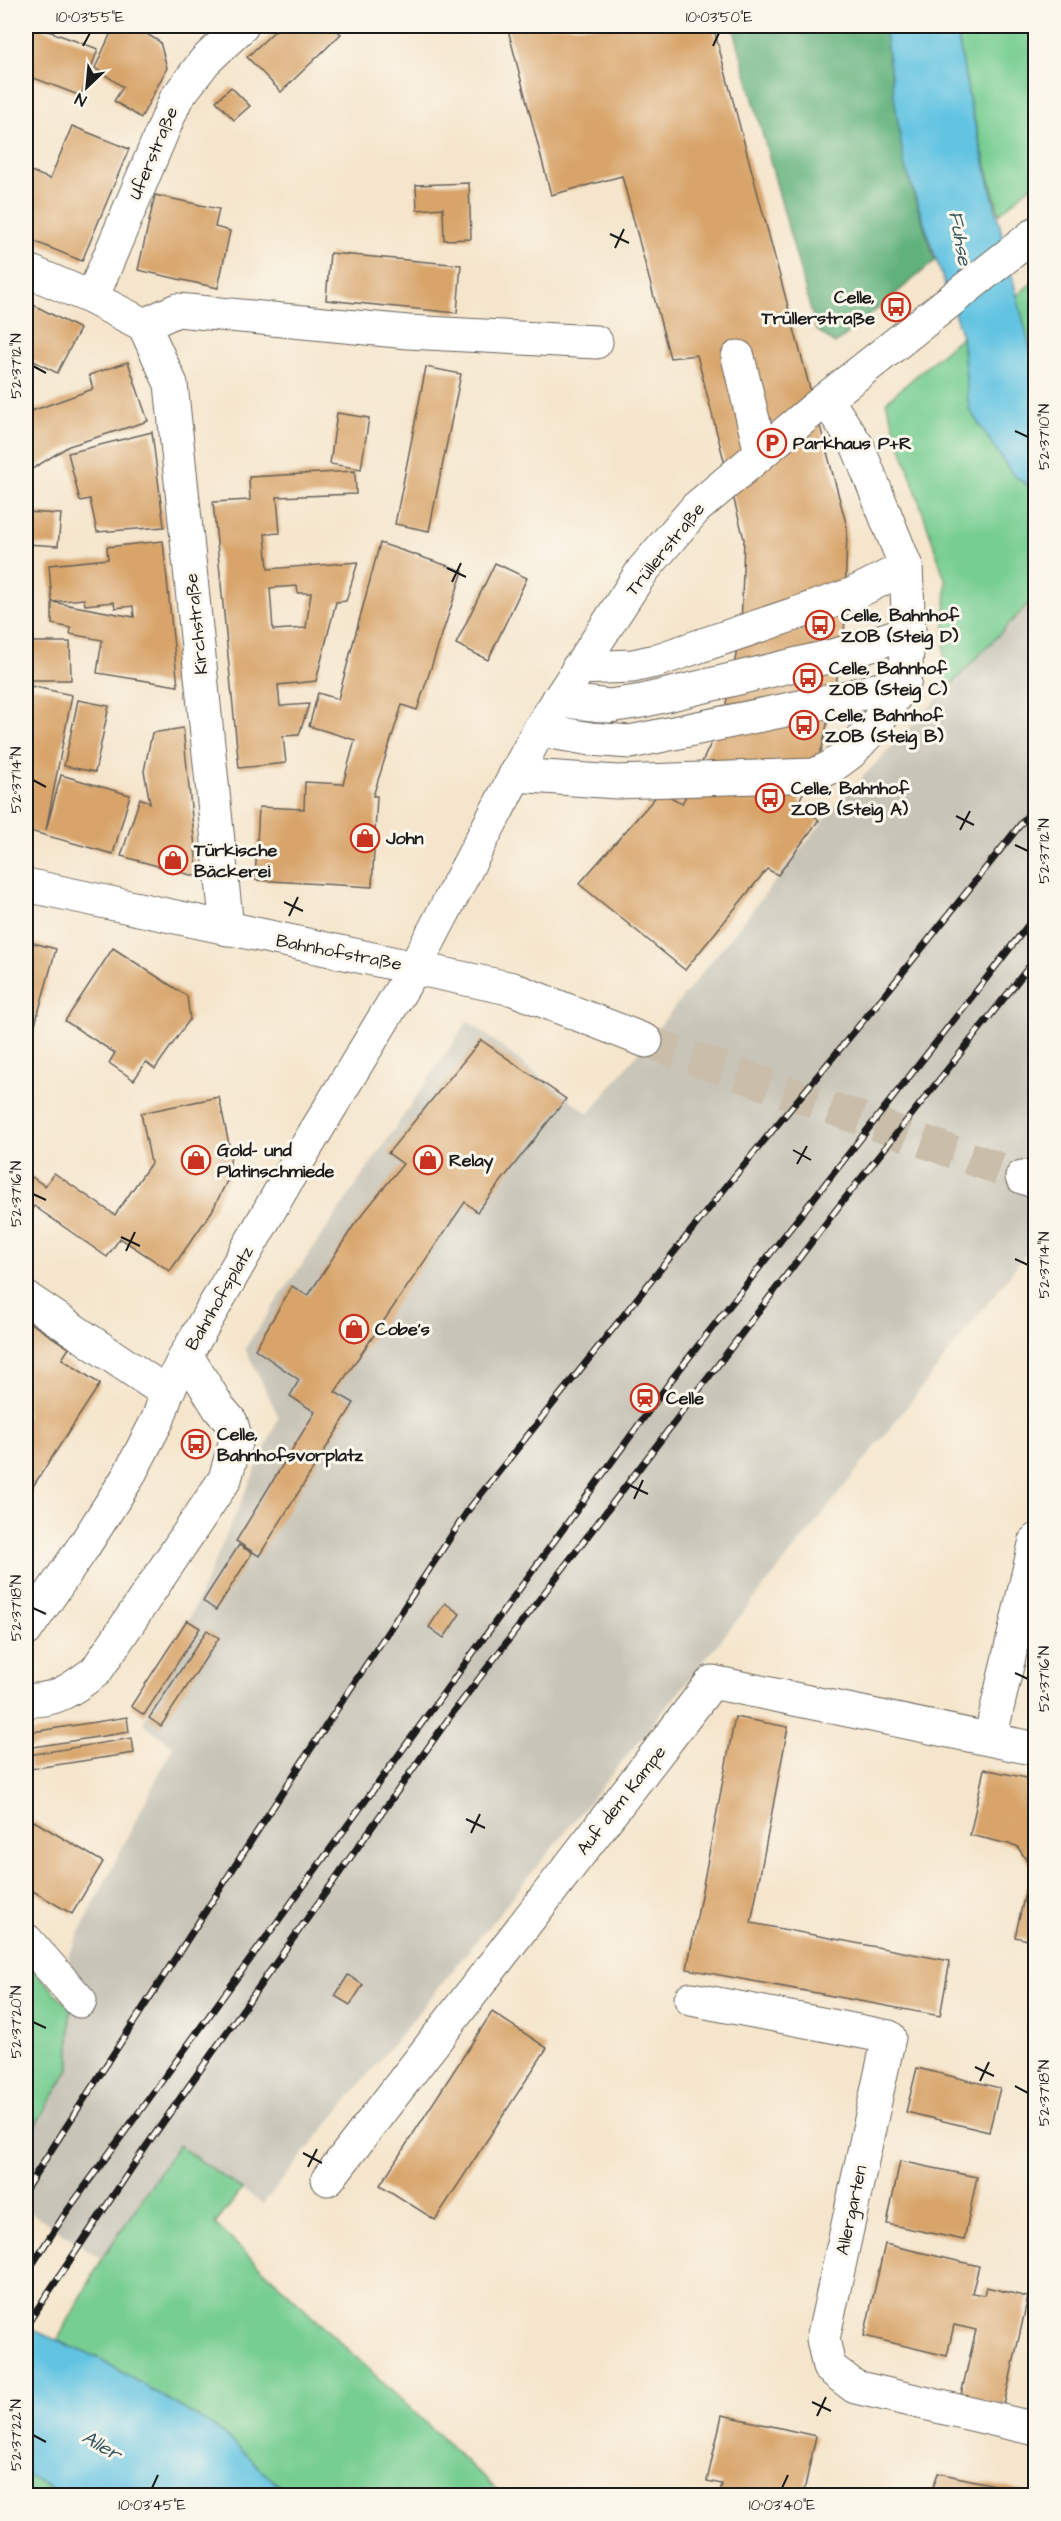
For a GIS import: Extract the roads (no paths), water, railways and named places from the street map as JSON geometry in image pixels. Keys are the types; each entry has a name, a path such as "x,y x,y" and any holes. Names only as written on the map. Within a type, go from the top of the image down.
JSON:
{"street":[{"name":"Uferstraße","path":"92,298 176,99 205,61 242,26"},
{"name":"Trüllerstraße","path":"415,967 540,730 643,570 696,508 826,399 1035,233"},
{"path":"26,270 92,298 144,326 177,310 408,332 596,342"},
{"name":"Kirchstraße","path":"144,326 171,384 227,929"},
{"path":"738,357 761,453"},
{"path":"515,775 617,782 815,775 850,753 873,728 904,683 909,632 906,567 858,447 826,399"},
{"path":"578,668 633,666 656,662 851,595 906,567"},
{"path":"558,700 609,706 642,701 840,654 909,632"},
{"path":"540,730 591,739 630,742 839,699 904,683"},
{"name":"Bahnhofstraße","path":"26,885 513,989 646,1041"},
{"name":"Bahnhofsplatz","path":"26,1630 128,1477 158,1419 167,1393 186,1355 299,1160 415,967"},
{"path":"26,1298 167,1393"},
{"path":"26,1700 43,1701 62,1694 96,1671 225,1479 236,1440 231,1422 219,1408 186,1355"},
{"path":"990,1739 1035,1540"},
{"name":"Auf dem Kampe","path":"328,2180 712,1682 1035,1749"},
{"path":"26,1940 80,2001"},
{"name":"Allergarten","path":"691,1999 889,2037 823,2339 830,2367 855,2387 1035,2429"}],"water":[{"name":"Fuhse","path":"884,26 956,26 970,104 1035,369 1035,490 1012,474 969,409 962,336 904,163"},
{"name":"Aller","path":"26,2327 102,2360 219,2430 289,2495 62,2495 26,2474"}],"tunnel":[{"path":"646,1041 1022,1177"}],"railway":[{"path":"26,2189 469,1509 734,1177 891,987 1036,805"},
{"path":"26,2274 65,2214 672,1379 1036,915"},
{"path":"26,2326 145,2148 449,1718 839,1206 1036,958"}],"place":[{"name":"Celle, Trüllerstraße","path":"896,307"},
{"name":"Parkhaus P+R","path":"772,443"},
{"name":"Celle, Bahnhof ZOB (Steig D)","path":"820,625"},
{"name":"Celle, Bahnhof ZOB (Steig C)","path":"808,678"},
{"name":"Celle, Bahnhof ZOB (Steig B)","path":"804,725"},
{"name":"Celle, Bahnhof ZOB (Steig A)","path":"770,798"},
{"name":"John","path":"365,838"},
{"name":"Türkische Bäckerei","path":"173,860"},
{"name":"Gold- und Platinschmiede","path":"196,1160"},
{"name":"Relay","path":"428,1160"},
{"name":"Cobe's","path":"354,1329"},
{"name":"Celle","path":"645,1398"},
{"name":"Celle, Bahnhofsvorplatz","path":"196,1444"}]}
